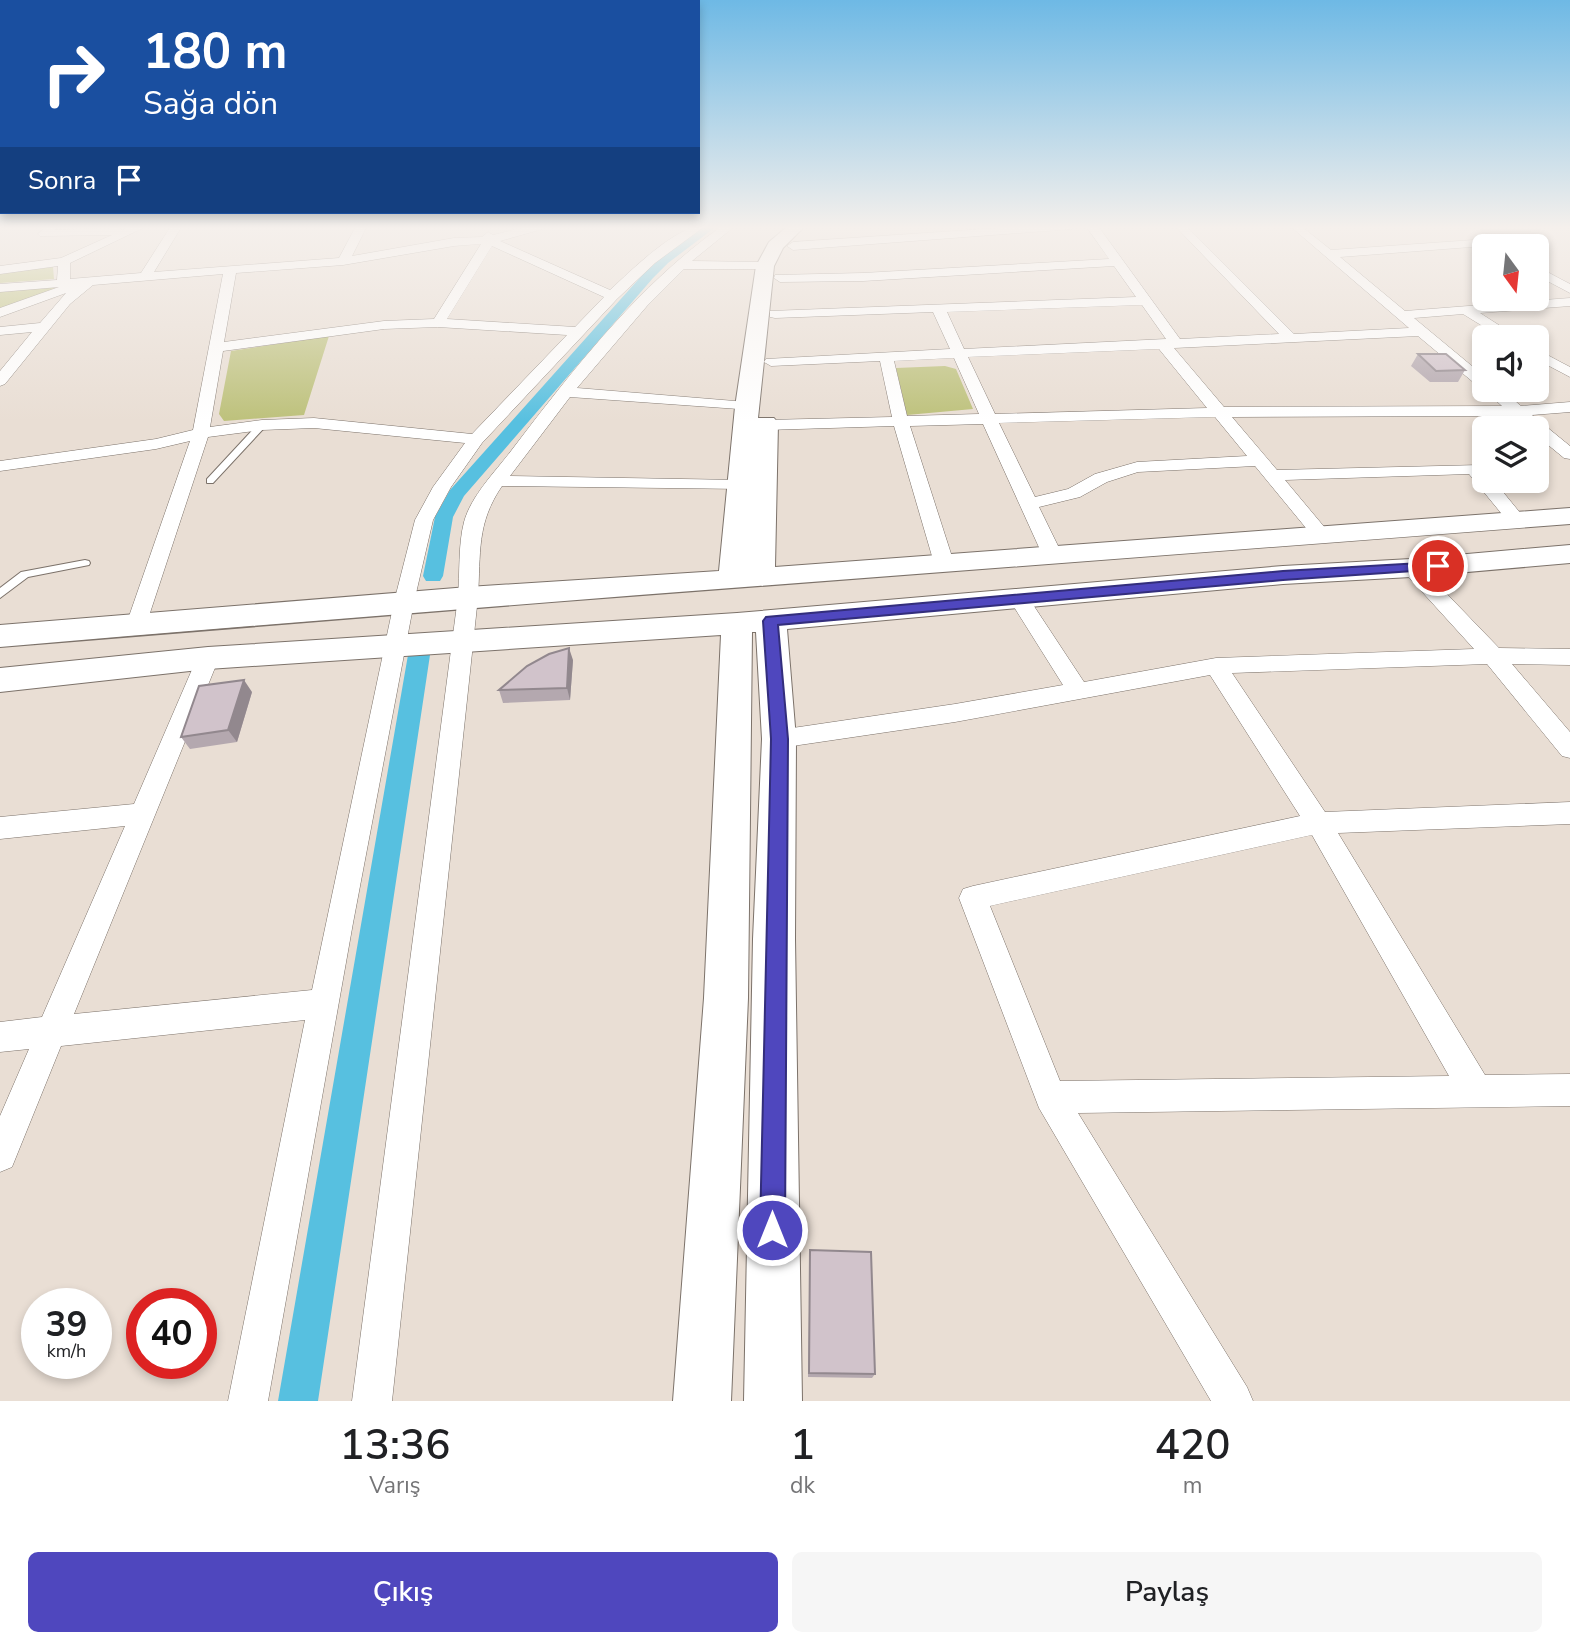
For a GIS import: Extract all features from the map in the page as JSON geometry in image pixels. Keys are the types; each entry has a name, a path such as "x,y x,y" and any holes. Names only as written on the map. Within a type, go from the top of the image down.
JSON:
{"street":[{"path":"0,313 63,291"},
{"path":"3,375 75,291"},
{"path":"136,625 201,433 226,291"},
{"path":"438,323 457,291"},
{"path":"602,291 612,296"},
{"path":"248,1401 323,1003 395,645 424,520 442,487 476,439 617,291"},
{"path":"372,1401 468,597 473,523 481,504 564,392 655,291"},
{"path":"747,579 739,485 747,407 768,291"},
{"path":"747,579 766,425 775,314 773,291"},
{"path":"1140,291 1171,345 1219,412 1322,535"},
{"path":"1245,291 1291,338"},
{"path":"1375,291 1472,374"},
{"path":"775,314 1146,300"},
{"path":"1402,314 1570,302"},
{"path":"938,308 1052,554"},
{"path":"1467,310 1491,325"},
{"path":"215,348 384,325 438,323 578,331"},
{"path":"0,331 43,327"},
{"path":"771,362 1421,332"},
{"path":"886,357 901,423 944,563"},
{"path":"1549,361 1570,373"},
{"path":"564,392 747,407"},
{"path":"1507,402 1570,454"},
{"path":"766,425 1219,412 1518,411 1570,407"},
{"path":"0,466 156,444 201,433 262,425 314,423 476,439"},
{"path":"1029,504 1062,497 1101,478 1138,467 1260,461"},
{"path":"1272,475 1472,469"},
{"path":"497,481 739,485"},
{"path":"1494,493 1517,520"},
{"path":"0,636 468,597 747,579 1570,516"},
{"path":"0,680 208,658 754,622 1283,575 1411,568 1570,554"},
{"path":"1411,568 1493,656 1570,749"},
{"path":"1019,598 1078,691"},
{"path":"754,622 779,739 774,965 774,1401"},
{"path":"702,1401 726,998 754,622"},
{"path":"779,739 955,713 1216,666 1493,656 1570,657"},
{"path":"0,1155 208,658"},
{"path":"1216,666 1318,824 1476,1091"},
{"path":"1234,1401 1050,1097 973,898 1318,824 1570,813"},
{"path":"0,828 143,814"},
{"path":"0,1037 323,1003"},
{"path":"1050,1097 1570,1090"}],"lane":[{"path":"210,481 262,425"},
{"path":"0,594 25,574 85,563"}],"green space":[{"path":"0,291 53,291 0,310"},
{"path":"329,336 304,415 224,421 219,414 231,351"},
{"path":"945,366 956,369 973,409 907,415 896,368"}],"building":[{"path":"1418,354 1446,354 1465,370 1436,371"},
{"path":"569,648 567,688 499,690 527,666 549,654"},
{"path":"244,680 228,730 181,737 199,686"},
{"path":"810,1250 871,1252 875,1374 809,1373"}],"waterway":[{"path":"433,576 444,517 456,494 635,291"},
{"path":"298,1401 419,655"}],"route":[{"path":"772,1230 779,739 771,621 1283,575 1438,566"}]}
